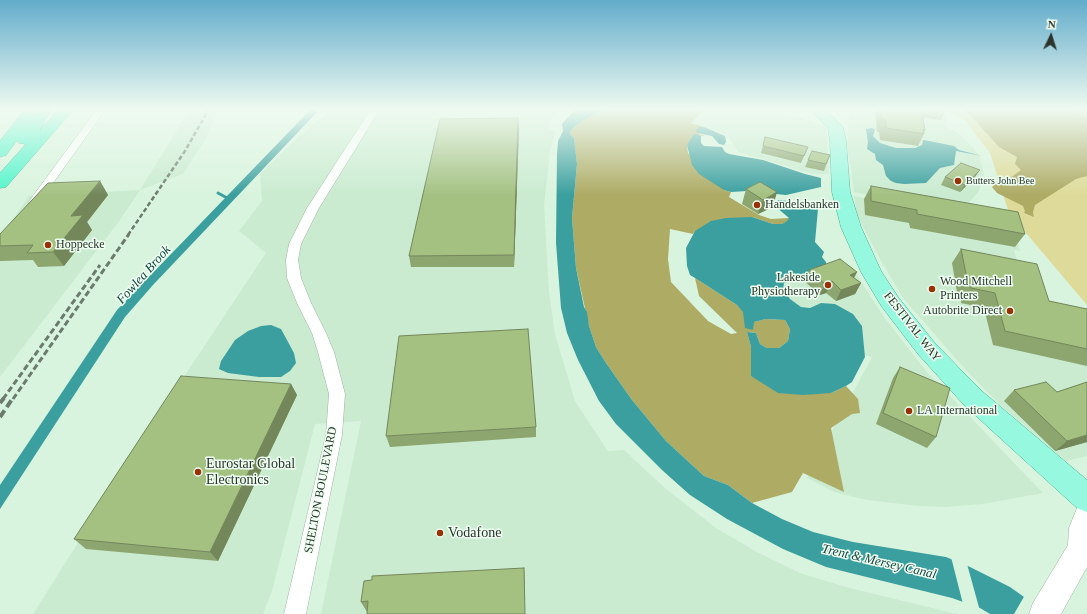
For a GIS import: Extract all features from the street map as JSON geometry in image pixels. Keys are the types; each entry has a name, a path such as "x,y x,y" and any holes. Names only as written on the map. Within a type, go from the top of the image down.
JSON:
{"highway":[{"path":"0,152 11,138"},
{"path":"0,171 26,138"},
{"path":"0,183 41,138"}],"main road":[{"name":"FESTIVAL WAY","path":"837,138 840,187 856,243 871,272 890,302 926,348 951,376 1087,498"}],"street":[{"path":"26,213 80,138"},
{"name":"SHELTON BOULEVARD","path":"295,614 334,435 337,394 326,352 319,333 304,303 294,278 292,260 295,244 313,208 357,138"},
{"path":"1049,605 1084,546 1083,528 1087,518"}],"shaded area":[{"path":"172,138 206,138 183,174 140,190"},
{"path":"297,138 554,138 550,151 544,205 549,292 555,334 575,401 608,451 624,450 665,488 716,528 757,552 800,573 846,587 957,614 321,614 361,421 315,424 272,591 263,614 33,614 156,419 266,253 239,231 262,201 260,174"},
{"path":"574,138 691,138 687,145 688,153 724,190 731,192 729,197 759,215 771,219 789,218 788,221 782,224 773,224 752,217 695,231 693,234 670,229 668,259 671,282 708,321 731,334 737,333 699,296 695,278 737,305 754,322 766,319 785,320 790,329 788,341 779,348 767,348 760,344 756,333 747,332 751,347 751,376 831,393 846,386 858,399 860,413 852,414 831,428 844,492 803,473 792,492 752,503 728,485 704,476 666,441 632,400 596,347 589,326 576,268 572,218 577,164"},
{"path":"729,138 827,138 829,174 813,174 738,152"},
{"path":"847,138 963,138 979,155 984,174 979,191 967,205 921,205 854,192"},
{"path":"978,138 1087,138 1087,305 1009,213 990,153"},
{"path":"991,138 1087,138 1087,176 1076,179 1035,205 1033,212 1034,217 1024,213 1025,211 1023,206 997,193 992,187 998,181 1006,181 1021,170 1015,164 1017,157 999,147"},
{"path":"140,190 120,220 0,377 0,238 29,196"},
{"path":"854,196 1013,225 1020,251 1014,250 1021,274 1041,314 1087,325 1087,456 1066,461 1000,405 965,369 903,298 881,261 857,215"},
{"name":"LA International","path":"851,266 884,317 926,371 1043,493 983,504 946,507 918,506 867,500 834,492 807,478 872,357 865,355 862,326 853,314 835,304 821,303 810,308 801,307 789,299 783,289 783,284 806,278 827,268"}],"water":[{"path":"283,138 293,138 153,285 125,317 0,509 0,485 117,310"},
{"name":"Trent & Mersey Canal","path":"560,138 574,138 577,164 572,218 576,268 584,307 587,312 589,326 596,347 632,400 666,441 704,476 728,485 752,503 782,519 813,532 853,542 946,557 1010,587 1048,614 990,614 980,608 952,598 826,567 783,549 727,519 690,495 662,470 616,424 599,401 578,360 567,333 561,308 556,243 558,141"},
{"path":"691,138 701,138 701,143 704,146 722,147 725,152 729,154 763,160 821,178 821,187 786,195 747,191 731,192 724,190 699,174 692,165 687,145"},
{"path":"713,138 725,138 726,142 724,145 719,144"},
{"path":"867,138 875,138 880,143 896,148 915,148 922,145 924,140 954,146 959,150 982,156 956,151 954,165 940,168 926,183 904,184 891,181 886,176 883,165 876,160 875,154 867,149"},
{"path":"778,200 788,201 795,206 809,202 818,209 815,242 824,252 822,257 826,262 827,268 806,278 784,283 783,289 790,299 801,307 810,308 821,303 835,304 853,314 862,326 865,357 852,382 831,393 803,395 778,393 751,376 751,347 747,332 756,333 760,344 767,348 779,348 788,341 790,329 785,320 766,319 754,322 753,330 745,328 743,312 737,305 690,275 687,266 686,248 695,231 711,221 726,218 752,217 773,224 782,224 789,218 776,207"},
{"path":"271,325 281,329 294,353 296,363 290,371 281,377 259,377 228,373 219,369 221,361 235,340 248,331 261,326"}],"pier":[{"path":"951,557 967,564 980,611 963,604"},
{"path":"1025,595 1049,612 1050,614 1014,614"}],"building":[{"path":"436,138 517,138 514,255 409,256"},
{"path":"765,138 768,138 808,147 804,156 763,146"},
{"path":"812,151 830,155 826,164 808,160"},
{"path":"961,163 980,170 965,185 945,177"},
{"path":"100,181 71,216 83,215 53,252 27,253 33,245 0,246 0,234 48,183"},
{"path":"760,182 777,192 763,200 746,189"},
{"path":"871,186 1018,212 1025,234 917,214 917,210 871,201"},
{"path":"961,249 1037,264 1049,301 1087,309 1087,349 1005,331 995,293 971,288 971,284 968,284"},
{"path":"840,259 857,272 850,275 861,283 841,290 832,281 825,284 809,270"},
{"path":"528,329 536,427 386,436 399,336"},
{"name":"LA International","path":"900,367 950,388 936,437 883,413"},
{"name":"Eurostar Global Electronics","path":"181,376 291,384 210,552 74,539"},
{"path":"1046,382 1057,392 1087,382 1087,435 1067,441 1014,390"},
{"path":"524,568 525,614 367,614 368,601 361,602 364,581 372,580 372,576"}],"waterway":[{"path":"218,193 229,199"}],"railway":[{"path":"128,235 193,138"},
{"path":"13,399 129,234"},
{"path":"3,399 100,265"},
{"path":"0,403 4,398"},
{"path":"0,417 13,398"}],"place":[{"name":"Butters John Bee","path":"958,181"},
{"name":"Handelsbanken","path":"757,205"},
{"name":"Hoppecke","path":"48,245"},
{"name":"Lakeside Physiotherapy","path":"828,285"},
{"name":"Wood Mitchell Printers","path":"932,289"},
{"name":"Autobrite Direct","path":"1010,311"},
{"name":"LA International","path":"909,411"},
{"name":"Eurostar Global Electronics","path":"198,472"},
{"name":"Vodafone","path":"440,533"}],"water label":[{"name":"Fowlea Brook","path":"144,275"}]}
